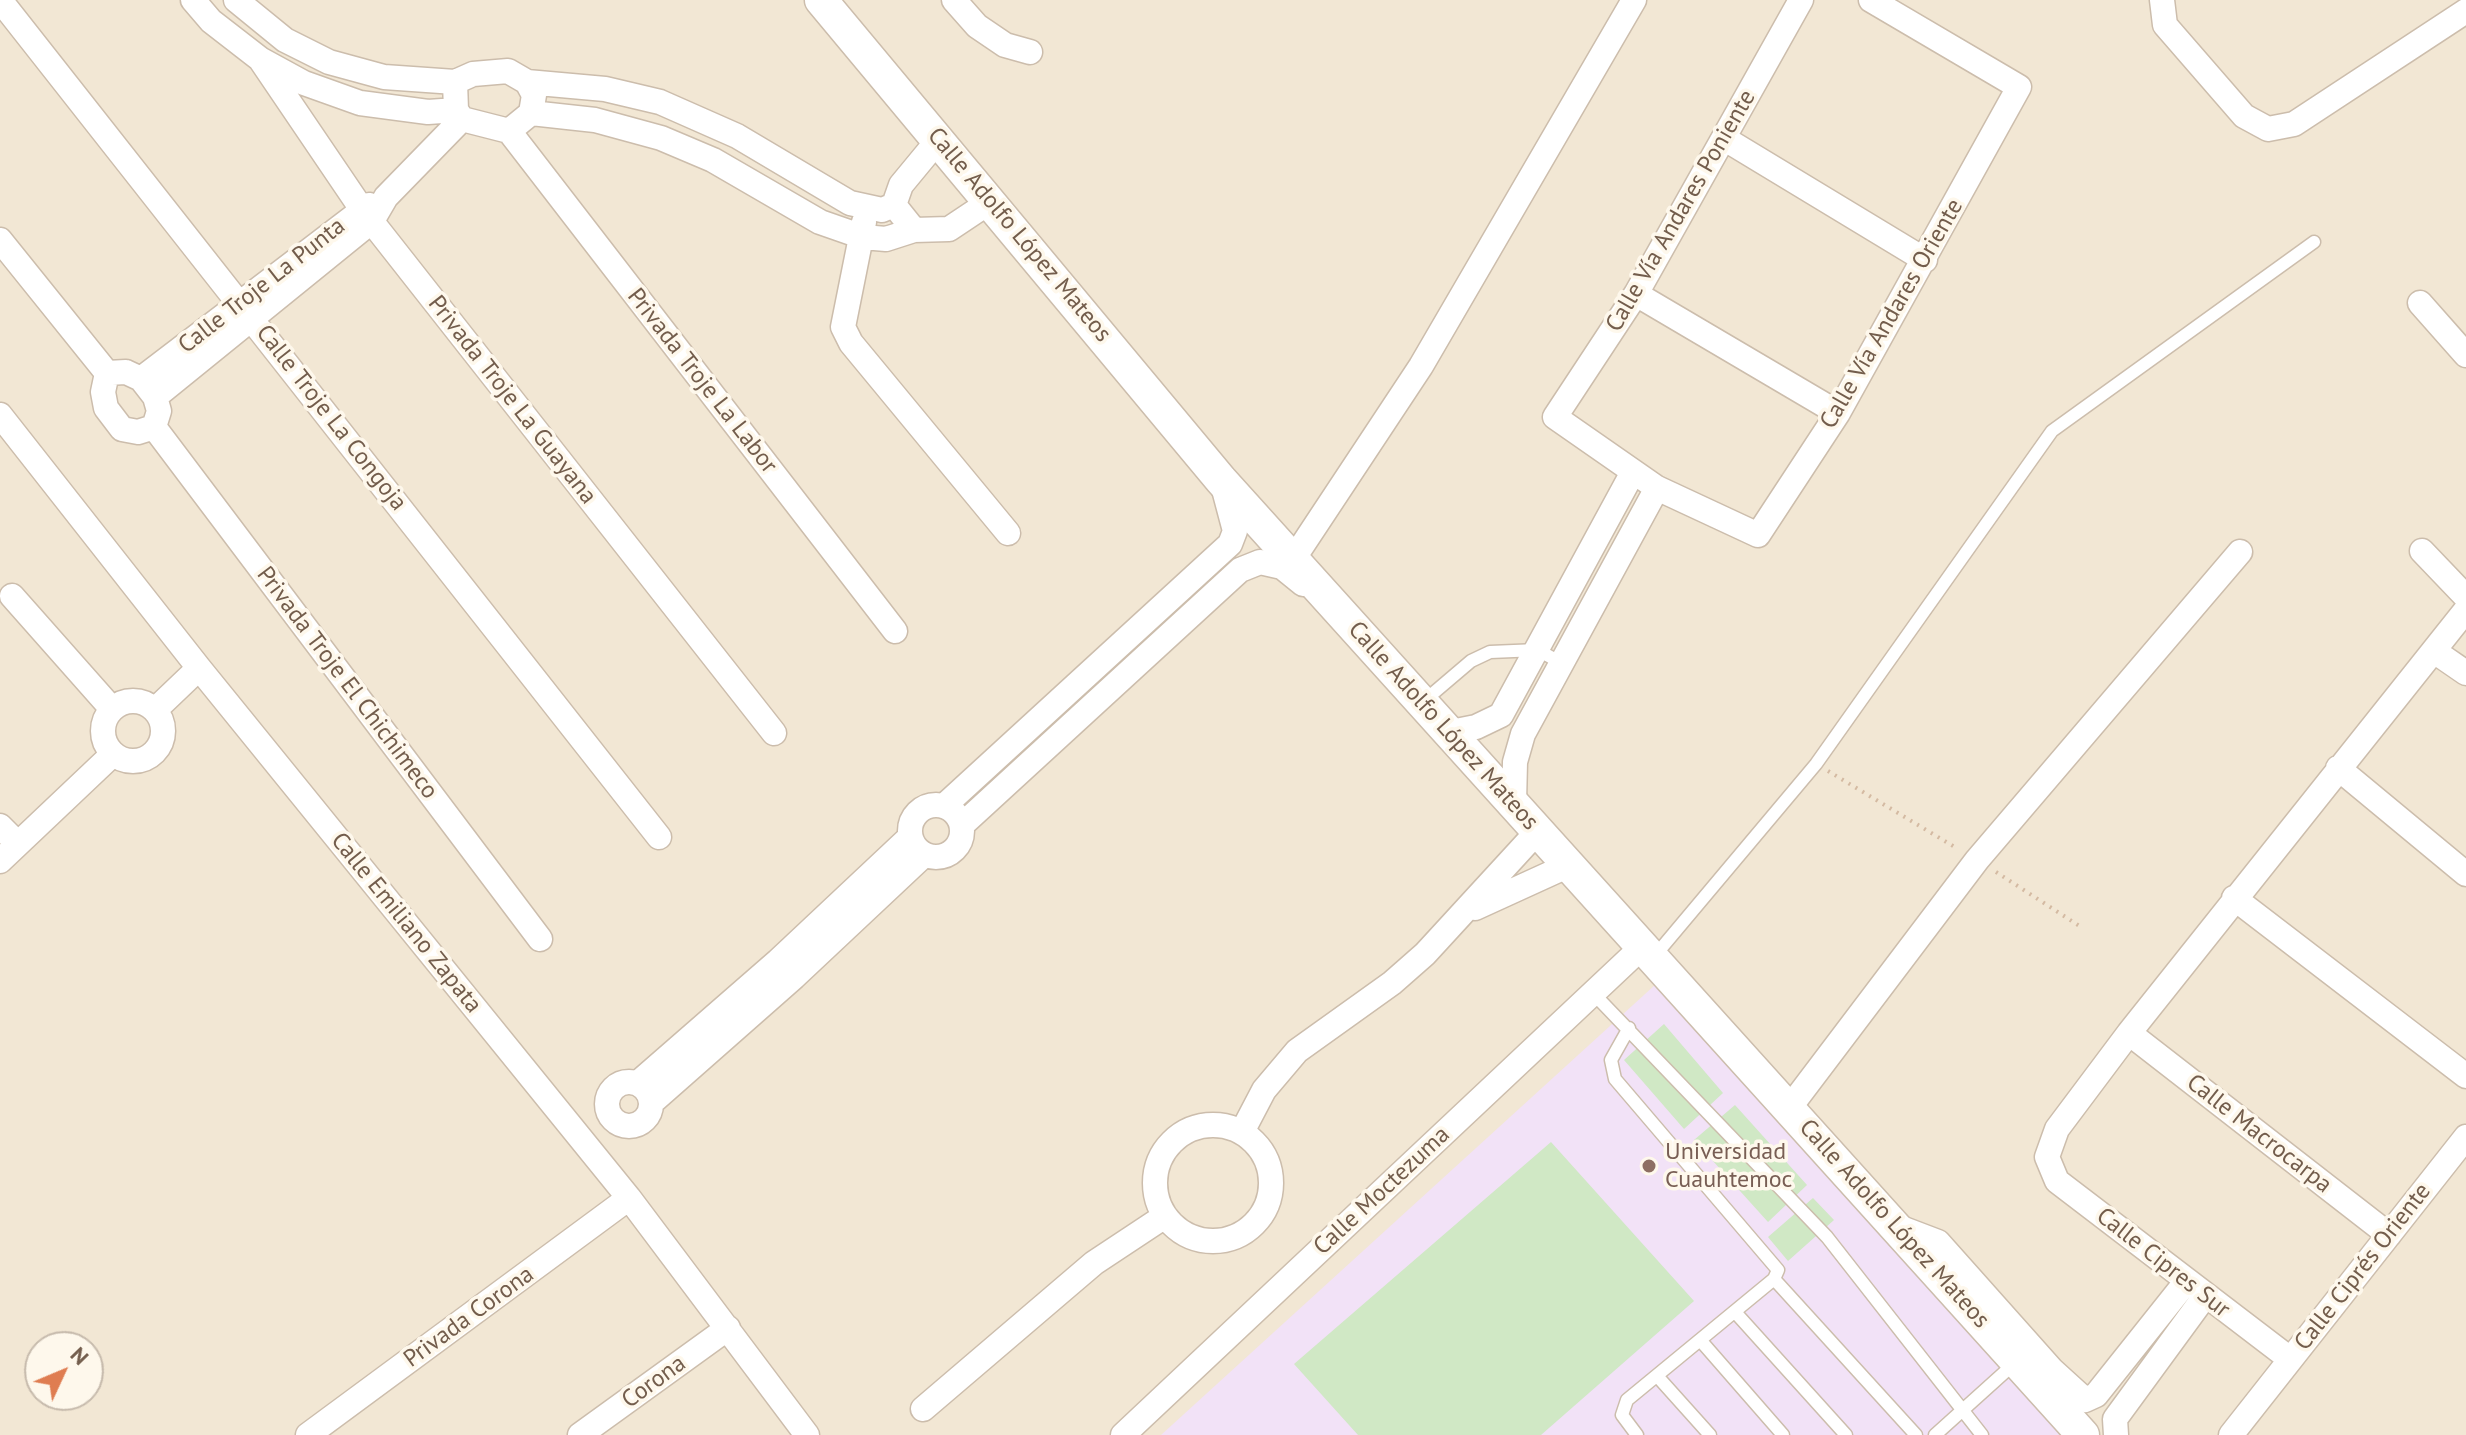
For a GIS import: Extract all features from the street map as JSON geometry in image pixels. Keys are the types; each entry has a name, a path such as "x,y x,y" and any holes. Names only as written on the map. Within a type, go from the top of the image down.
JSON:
{"street":[{"name":"Calle Troje La Congoja","path":"0,0 659,837"},
{"path":"193,0 211,21 260,59 304,83 360,103 459,115 509,131 531,113 534,95 527,82"},
{"path":"236,0 285,40 329,62 384,77 455,82 490,71 508,71 527,82 605,89 673,107 737,136 832,194 866,208 882,210 894,205 901,185 939,139"},
{"name":"Calle Adolfo López Mateos","path":"821,0 1221,480 1424,701 1567,866 1790,1107 2083,1435"},
{"path":"954,0 977,26 1005,45 1030,52"},
{"path":"1294,558 1421,366 1634,0"},
{"name":"Calle Vía Andares Poniente","path":"1633,472 1555,417 1636,294 1801,0"},
{"name":"Calle Vía Andares Oriente","path":"1657,488 1758,535 1838,413 2019,87 1871,0"},
{"path":"2162,0 2165,25 2244,116 2268,129 2294,124 2466,11"},
{"name":"Privada Troje La Guayana","path":"260,59 366,215 774,733"},
{"path":"455,82 459,115"},
{"path":"531,113 595,120 661,138 713,160 820,222 863,237 886,239 914,230 949,229 991,201"},
{"name":"Calle Troje La Punta","path":"148,388 248,312 366,215 459,115"},
{"name":"Privada Troje La Labor","path":"509,131 895,631"},
{"path":"1725,139 1925,260"},
{"path":"894,205 914,230"},
{"path":"866,208 863,237 843,327 851,343 1008,533"},
{"path":"0,240 107,373"},
{"path":"1636,294 1838,413"},
{"path":"2420,303 2466,355"},
{"path":"126,372 148,388 159,411 154,427 138,432 122,429 106,408 103,392 107,373 126,372"},
{"name":"Calle Emiliano Zapata","path":"0,415 199,668 629,1198 807,1435"},
{"name":"Privada Troje El Chichimeco","path":"154,427 540,939"},
{"path":"1451,732 1476,727 1501,715 1633,472 1657,488 1523,734 1515,762 1514,803"},
{"path":"944,806 1230,544 1235,531 1221,480"},
{"path":"2422,551 2466,597"},
{"path":"1790,1107 1977,860 2240,552"},
{"path":"917,846 941,857 955,849 962,825 1240,570 1260,562 1282,567 1301,583 1324,592"},
{"path":"12,596 112,709"},
{"path":"2129,1033 2466,610"},
{"path":"2434,651 2466,673"},
{"path":"155,710 199,668"},
{"path":"1073,687 1090,707"},
{"path":"129,701 147,704 155,710 164,728 159,748 142,761 122,760 113,754 102,732 112,709 129,701"},
{"path":"0,826 9,853 113,754"},
{"path":"2338,768 2466,874"},
{"path":"917,846 915,814 928,805 952,810 962,825"},
{"path":"1242,1132 1264,1090 1297,1051 1392,983 1464,913 1537,832"},
{"path":"644,1093 786,969 917,846"},
{"path":"1464,913 1567,866"},
{"path":"2234,898 2466,1076"},
{"name":"Calle Moctezuma","path":"1123,1435 1592,992 1647,953"},
{"name":"Calle Cipres Sur","path":"2129,1033 2057,1129 2047,1157 2057,1181 2290,1359"},
{"name":"Calle Macrocarpa","path":"2129,1033 2389,1235"},
{"path":"1204,1125 1224,1125 1242,1132 1257,1144 1267,1160 1271,1178 1270,1196 1263,1214 1251,1228 1235,1237 1217,1241 1197,1239 1179,1230 1165,1216 1157,1199 1154,1179 1159,1160 1169,1143 1185,1131 1204,1125"},
{"name":"Calle Ciprés Oriente","path":"2231,1435 2466,1137"},
{"name":"Privada Corona","path":"308,1435 629,1198"},
{"path":"923,1409 1094,1263 1165,1216"},
{"path":"1893,1225 1938,1242 2052,1370 2085,1400 2096,1395 2196,1289"},
{"path":"2116,1435 2115,1419 2196,1289"},
{"name":"Corona","path":"580,1435 728,1328"}],"lane":[{"path":"1647,953 1816,764 2052,431 2314,242"},
{"path":"1424,701 1490,652 1538,650 1563,664"},
{"path":"1592,992 1827,1237 1982,1435"},
{"path":"1629,1028 1611,1060 1615,1079 1778,1270 1774,1279 1627,1400 1622,1415 1637,1435"},
{"path":"1774,1279 1916,1435"},
{"path":"1735,1312 1846,1435"},
{"path":"1701,1341 1783,1435"},
{"path":"1935,1435 2016,1361"},
{"path":"1658,1377 1710,1435"}],"path":[{"path":"1816,764 1977,860 2081,927"}],"shaded area":[{"path":"0,0 2466,0 2466,1435 0,1435"},
{"name":"Universidad Cuauhtemoc","path":"1667,974 2083,1435 1161,1435"}],"green space":[{"path":"1664,1024 1723,1093 1684,1129 1624,1060"},
{"path":"1735,1105 1807,1185 1768,1222 1694,1140"},
{"path":"1551,1142 1694,1301 1541,1435 1358,1435 1294,1364"},
{"path":"1813,1198 1834,1220 1788,1261 1768,1237"}],"place":[{"name":"Universidad Cuauhtemoc","path":"1649,1166"}]}
